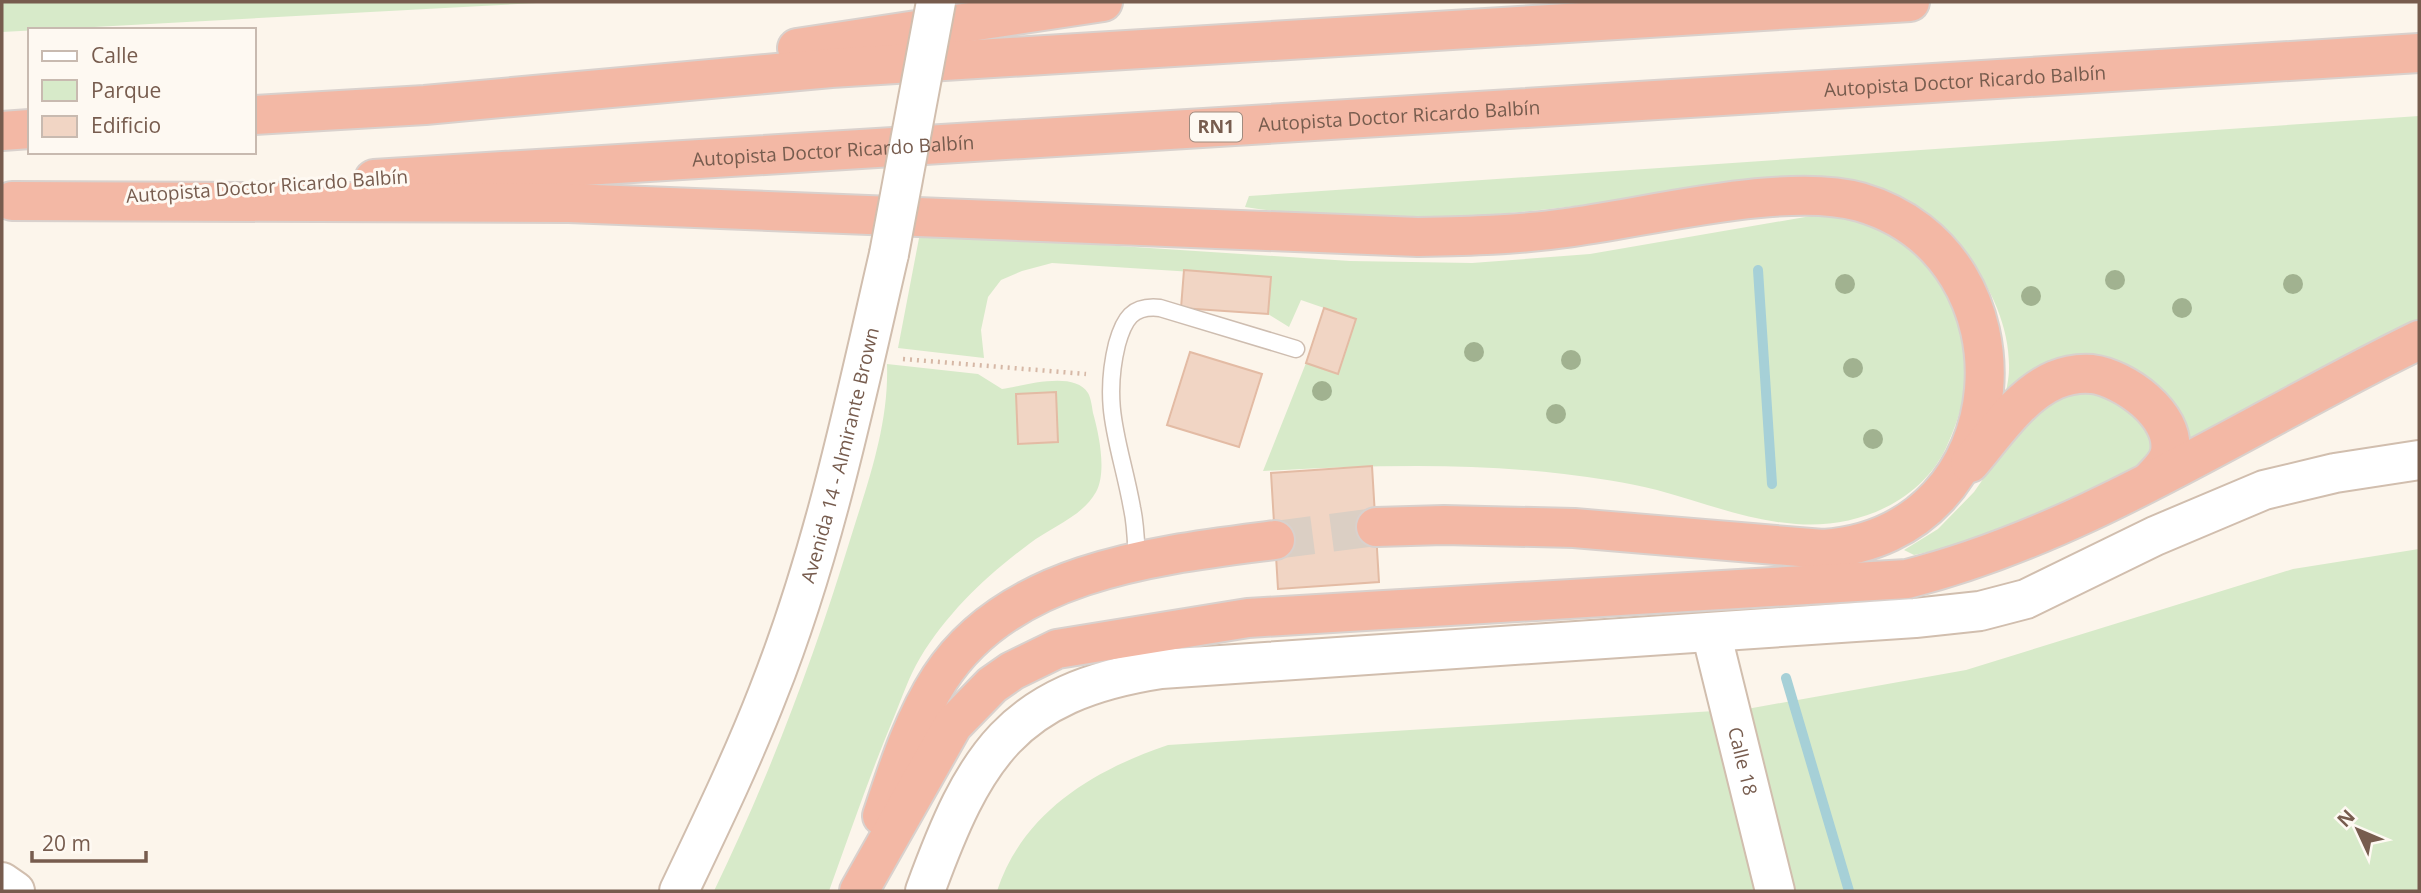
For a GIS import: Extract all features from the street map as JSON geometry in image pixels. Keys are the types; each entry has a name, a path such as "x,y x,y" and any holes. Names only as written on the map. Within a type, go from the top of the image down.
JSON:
{"highway":[{"path":"425,105 1103,2"},
{"path":"256,115 425,105 831,68 1910,2"},
{"name":"Autopista Doctor Ricardo Balbín","path":"7,202 2419,53"},
{"path":"2,131 28,129"},
{"path":"7,202 569,203 1418,237 1524,233 1781,197 1838,198 1881,209 1920,235 1955,273 1978,318 1985,369 1982,398 1970,446 1960,471 1944,494"},
{"path":"1275,540 1137,563 1079,578 1022,601 1000,617 957,657 941,676 910,737 859,891 953,725 977,698 1002,678 1057,649 1248,618 1907,579 1953,567 2025,539 2151,479 2419,340"},
{"path":"1376,527 1444,525 1574,528 1823,549 1847,547 1897,532 1922,515 1944,494 2025,401 2053,381 2079,374 2107,377 2144,400 2155,412 2165,427 2170,450 2163,467 2151,479"}],"street":[{"name":"Avenida 14 - Almirante Brown","path":"679,891 733,776 789,634 836,473 889,254 936,2"},
{"path":"925,891 965,793 985,763 1023,720 1041,706 1085,687 1161,669 1980,611 2035,595 2155,536 2264,490 2335,473 2419,460"},
{"name":"Calle 18","path":"1712,632 1775,891"},
{"path":"2,882 15,891"}],"lane":[{"path":"1137,563 1133,513 1113,430 1111,376 1122,325 1129,314 1148,307 1296,349"}],"path":[{"path":"891,358 1111,376"}],"green space":[{"path":"2,2 556,2 76,28 28,28 28,31 2,32"},
{"path":"2419,116 2419,323 2187,444 2144,379 2004,401 2009,373 2007,343 1989,290 1974,265 1956,243 1913,206 1881,190 1862,185 1811,176 1571,207 1426,218 1335,217 1245,207 1249,196"},
{"path":"1811,216 1862,221 1901,241 1945,287 1966,351 1967,375 1959,413 1946,448 1935,467 1903,498 1863,517 1841,522 1778,522 1634,485 1526,470 1413,466 1263,471 1306,363 1338,373 1356,319 1301,300 1289,327 1268,314 1271,277 1052,263 1001,280 988,297 981,330 984,358 898,348 920,233 1350,261 1472,263 1590,254"},
{"path":"887,364 978,374 1002,389 1048,381 1072,382 1081,386 1090,397 1098,431 1101,453 1099,484 1083,508 1029,544 983,582 955,610 931,641 906,687 829,891 714,891 771,762 836,585 876,453 885,409"},
{"path":"2093,384 2151,426 2154,452 2121,484 1960,545 1914,555 1904,550 1938,529 1974,492 2032,409"},
{"path":"2419,549 2419,891 997,891 1024,838 1064,798 1114,767 1168,745 1747,709 1966,670 2293,569"}],"building":[{"path":"1184,270 1271,277 1268,314 1181,308"},
{"path":"1324,308 1356,319 1338,374 1306,363"},
{"path":"1190,352 1262,374 1239,447 1167,425"},
{"path":"1056,392 1058,442 1018,444 1016,394"},
{"path":"1372,466 1379,582 1278,589 1271,473"}],"waterway":[{"path":"1758,270 1772,484"},
{"path":"1786,678 1849,891"}],"tunnel":[{"path":"1275,540 1376,527"}]}
